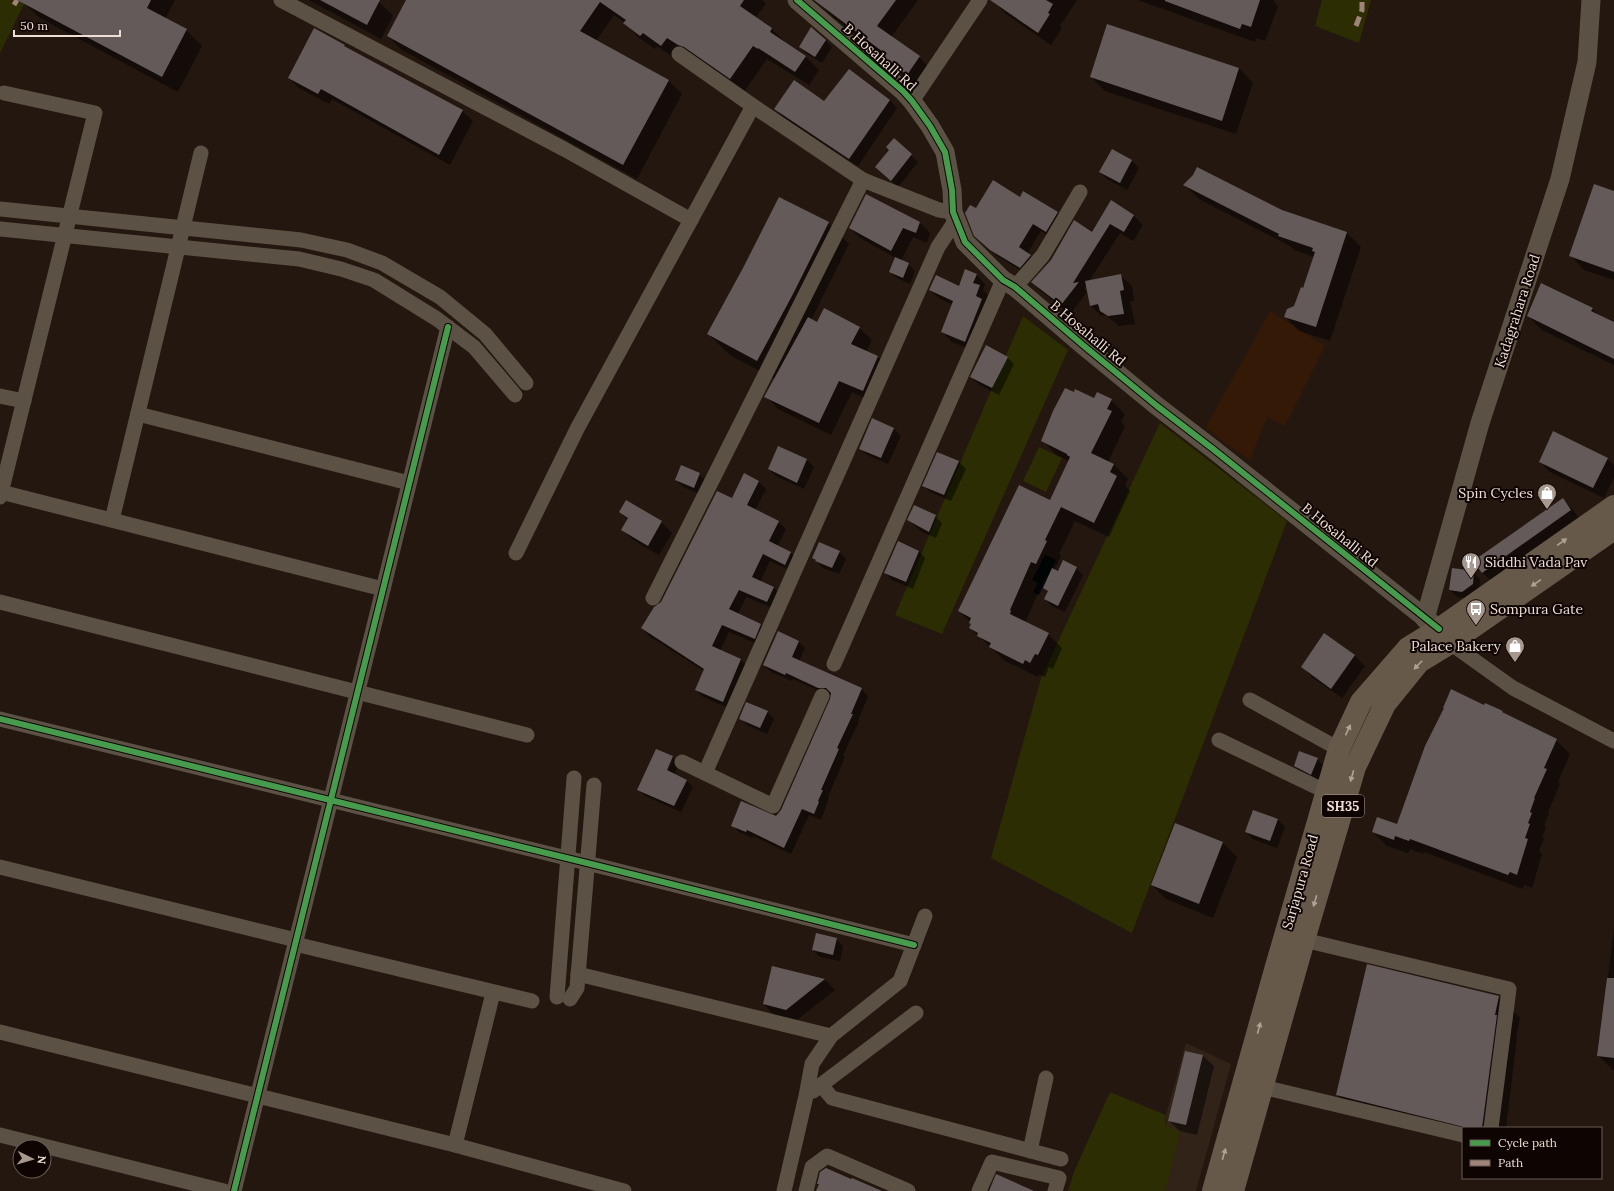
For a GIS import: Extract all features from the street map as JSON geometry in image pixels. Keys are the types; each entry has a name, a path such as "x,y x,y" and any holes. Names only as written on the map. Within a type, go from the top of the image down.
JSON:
{"main road":[{"name":"Sarjapura Road","path":"1233,1191 1354,766 1385,704 1420,662 1438,630 1614,506"},
{"name":"Sarjapura Road","path":"1213,1191 1339,749 1361,702 1408,648 1614,529"}],"street":[{"path":"281,0 564,149 691,220"},
{"path":"912,101 980,0"},
{"name":"Kadagrahara Road","path":"1438,630 1480,423 1560,178 1587,62 1591,0"},
{"name":"B Hosahalli Rd","path":"804,2 903,91 930,126 945,152 955,216 965,242 1009,283 1157,406 1213,449 1438,630"},
{"path":"679,54 863,180 955,216 938,247 705,773"},
{"path":"4,93 95,113 1,495 112,520 383,588"},
{"path":"516,553 577,429 753,106"},
{"path":"112,520 201,153"},
{"path":"653,598 863,180"},
{"path":"834,664 1009,283 1043,255 1080,192"},
{"path":"0,209 301,240 347,250 382,263 440,297 485,334 526,383"},
{"path":"0,228 299,259 341,269 374,280 448,327 474,347 515,395"},
{"path":"234,1191 448,327"},
{"path":"0,396 24,401"},
{"path":"138,414 409,483"},
{"path":"0,602 526,735"},
{"path":"1438,630 1512,688 1614,740"},
{"path":"682,762 773,806 822,696"},
{"path":"1250,700 1339,749"},
{"path":"0,719 568,858 914,945"},
{"path":"1219,740 1327,792"},
{"path":"574,778 568,858 563,998 577,988 594,785"},
{"path":"0,868 493,993 532,1001"},
{"path":"784,1191 812,1064 831,1036 900,982 925,916"},
{"path":"1304,940 1509,989 1491,1127"},
{"path":"578,974 831,1036"},
{"path":"455,1145 493,993"},
{"path":"806,1096 916,1013"},
{"path":"0,1032 455,1145 624,1191"},
{"path":"1030,1151 1046,1078"},
{"path":"821,1085 832,1098 1061,1159"},
{"path":"1263,1088 1462,1135"},
{"path":"0,1135 224,1191"},
{"path":"806,1191 812,1167 827,1156 908,1191"},
{"path":"979,1191 992,1162 1060,1178 1055,1191"}],"shaded area":[{"path":"0,0 26,0 0,53"},
{"path":"1322,0 1371,0 1359,43 1315,26"},
{"path":"1270,311 1325,346 1285,426 1267,417 1250,460 1221,440 1206,427"},
{"path":"1023,316 1068,350 942,634 895,615"},
{"path":"1160,423 1287,521 1132,933 991,858 1041,678"},
{"path":"1039,447 1062,458 1046,492 1023,481"},
{"path":"1045,555 1056,560 1039,595 1033,592 1038,583 1032,580"},
{"path":"1186,1043 1231,1064 1196,1191 1164,1191 1166,1115"},
{"path":"1110,1092 1166,1115 1165,1125 1180,1132 1165,1191 1068,1191 1074,1172"}],"building":[{"path":"17,0 151,0 147,8 187,29 162,77"},
{"path":"320,0 380,0 367,25"},
{"path":"406,0 744,0 740,6 772,28 770,32 806,56 795,72 753,46 730,79 684,47 667,38 661,46 643,33 640,36 623,23 626,20 600,2 580,31 669,80 623,165 387,36"},
{"path":"814,0 896,0 877,26 920,56 907,75 880,56 883,52"},
{"path":"990,0 1046,0 1053,4 1048,13 1050,14 1038,33"},
{"path":"1165,0 1260,0 1251,27 1242,24 1240,29"},
{"path":"1107,24 1239,68 1222,121 1090,77"},
{"path":"811,27 826,40 815,57 799,47"},
{"path":"314,28 345,45 344,46 463,110 439,155 321,89 318,94 288,78"},
{"path":"849,69 890,100 849,159 774,109 794,80 824,101"},
{"path":"894,138 912,154 891,181 875,167 889,150 886,147"},
{"path":"1112,149 1132,160 1120,183 1099,172"},
{"path":"1197,167 1282,210 1347,232 1316,327 1284,317 1287,309 1294,306 1301,287 1303,288 1315,252 1312,251 1313,248 1278,236 1279,234 1183,185 1193,175"},
{"path":"993,180 1020,197 1023,191 1058,212 1046,232 1033,224 1019,247 1031,255 1020,268 990,250 974,236 965,213 970,205 976,208"},
{"path":"1594,184 1614,191 1614,272 1569,256"},
{"path":"866,194 920,222 916,233 903,228 891,251 849,228"},
{"path":"779,197 829,222 757,361 707,334"},
{"path":"1111,200 1134,215 1124,232 1110,224 1073,283 1079,282 1061,305 1031,282 1051,260 1074,220 1092,232"},
{"path":"895,257 909,263 903,278 889,272"},
{"path":"965,269 977,274 973,283 980,285 976,296 982,299 965,342 941,332 953,301 929,290 936,275 959,286"},
{"path":"1121,274 1124,290 1120,291 1124,314 1108,316 1100,311 1098,304 1090,306 1085,281"},
{"path":"1541,283 1593,308 1591,311 1614,322 1614,359 1527,316"},
{"path":"824,308 860,327 851,344 878,356 863,391 839,381 819,423 764,397 808,317 817,322"},
{"path":"986,345 1008,357 992,388 970,377"},
{"path":"1065,388 1074,392 1075,389 1094,398 1097,392 1112,399 1107,409 1112,411 1091,453 1114,464 1110,472 1117,476 1094,523 1061,507 1045,540 1047,541 1036,564 1031,562 1010,610 1010,614 1049,633 1038,655 1035,654 1030,663 1025,660 1023,664 989,647 991,643 977,636 978,633 969,628 971,618 958,611 1019,485 1050,500 1070,457 1041,441 1053,411"},
{"path":"872,418 894,428 881,458 859,449"},
{"path":"1553,431 1608,458 1593,488 1539,462"},
{"path":"778,446 807,459 797,483 768,469"},
{"path":"937,452 959,461 944,495 922,486"},
{"path":"681,465 700,473 694,488 675,480"},
{"path":"744,473 759,481 747,505 779,521 769,541 791,552 785,565 763,554 752,577 774,587 767,602 739,590 729,609 761,624 755,639 722,625 712,646 741,659 723,702 695,690 704,669 641,628 654,607 661,602 717,491 732,498"},
{"path":"1563,498 1571,510 1482,573 1473,561"},
{"path":"626,500 662,521 648,546 621,530 628,518 619,512"},
{"path":"914,505 936,515 929,532 907,520"},
{"path":"898,541 919,551 906,582 884,573"},
{"path":"819,542 840,551 832,568 815,561 816,560 812,558"},
{"path":"1063,560 1077,567 1058,606 1044,599 1048,591 1043,588 1052,568 1058,571"},
{"path":"1452,568 1474,571 1473,584 1462,592 1449,590"},
{"path":"778,631 799,641 792,657 862,688 851,714 853,714 837,748 839,749 821,790 823,790 814,814 802,809 784,848 747,830 746,832 731,826 741,801 776,816 781,810 830,699 831,693 826,688 818,688 786,673 785,675 763,665"},
{"path":"1324,633 1355,655 1331,689 1301,667"},
{"path":"1451,689 1484,705 1485,703 1503,711 1502,712 1557,739 1544,768 1547,769 1534,798 1530,812 1532,813 1528,823 1530,824 1525,838 1528,839 1517,875 1510,872 1508,875 1410,839 1409,841 1395,836 1394,840 1372,832 1377,817 1397,824 1425,746 1444,708"},
{"path":"746,702 768,711 760,728 739,719"},
{"path":"656,749 673,756 667,770 687,780 674,806 637,790"},
{"path":"1299,751 1318,758 1311,775 1294,766"},
{"path":"1253,810 1278,819 1270,841 1245,832"},
{"path":"1175,823 1223,842 1199,904 1151,885"},
{"path":"816,933 837,938 833,955 812,950"},
{"path":"1367,964 1499,996 1495,1015 1497,1015 1482,1127 1464,1127 1336,1095"},
{"path":"772,966 825,979 786,1010 763,1004"},
{"path":"1607,978 1614,978 1614,1058 1597,1056"},
{"path":"1185,1051 1203,1055 1186,1125 1168,1121"},
{"path":"826,1168 882,1191 816,1191 819,1184 817,1184 820,1172"},
{"path":"996,1174 1034,1191 989,1191"}],"marked path":[{"path":"14,5 17,0"},
{"path":"1356,26 1362,10 1362,0"}],"cycle path":[{"path":"797,0 903,91 912,101 930,126 945,152 952,190 953,212 965,242 1003,280 1015,287 1157,406 1439,629"},
{"path":"234,1191 448,327"},
{"path":"0,719 914,945"}],"place":[{"name":"Spin Cycles","path":"1547,510"},
{"name":"Siddhi Vada Pav","path":"1471,579"},
{"name":"Sompura Gate","path":"1476,626"},
{"name":"Palace Bakery","path":"1515,663"}]}
